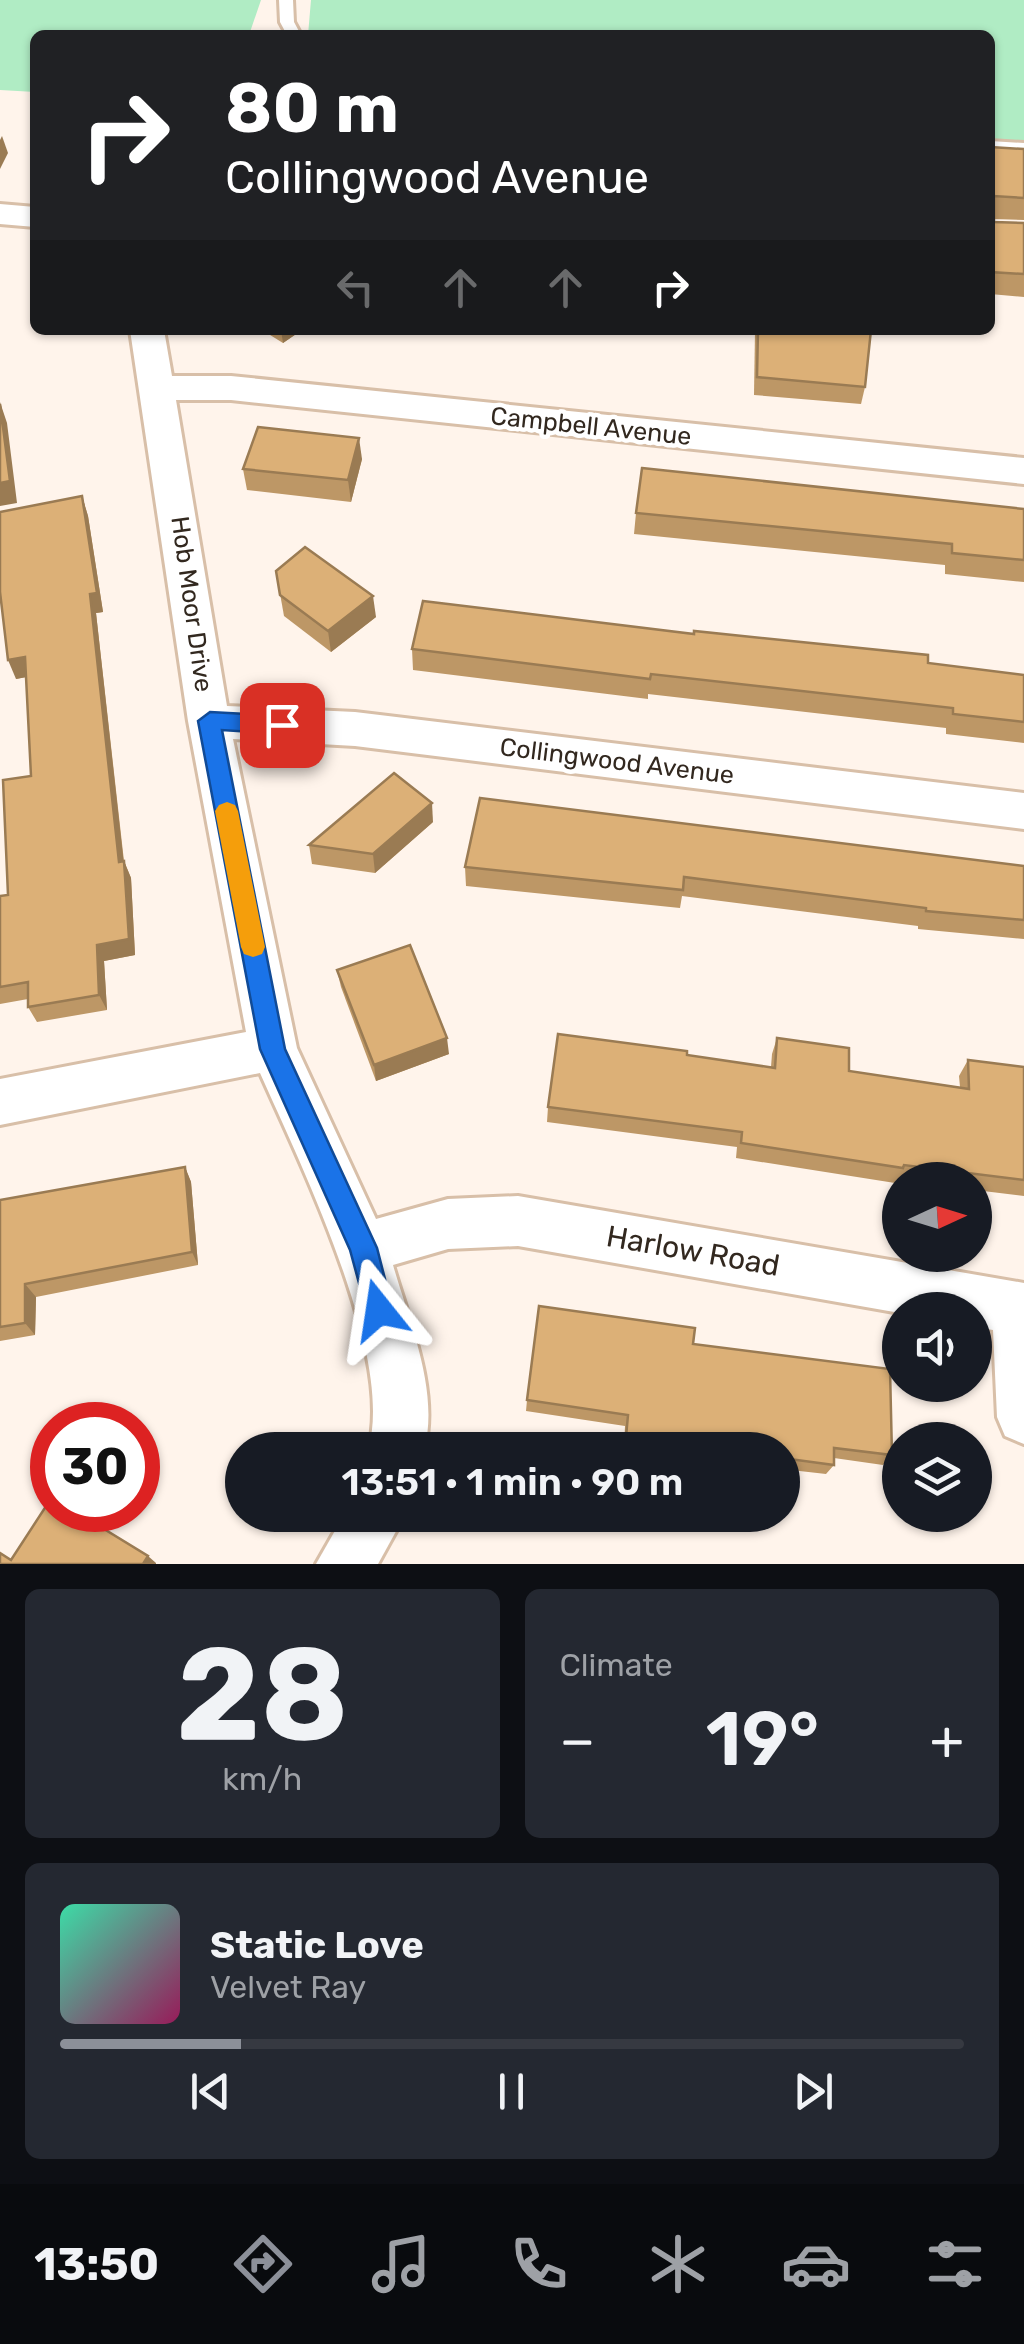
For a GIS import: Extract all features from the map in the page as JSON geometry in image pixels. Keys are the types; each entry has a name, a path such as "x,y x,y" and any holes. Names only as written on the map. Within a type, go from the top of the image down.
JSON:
{"street":[{"path":"0,214 30,217"},
{"name":"Hob Moor Drive","path":"149,335 210,721 273,1049 363,1248 396,1372 400,1432"},
{"name":"Campbell Avenue","path":"157,388 231,388 1024,471"},
{"name":"Collingwood Avenue","path":"210,721 355,729 1024,812"},
{"path":"0,1102 273,1049"},
{"name":"Harlow Road","path":"363,1248 448,1224 518,1221 1021,1308"},
{"path":"1021,1308 1024,1417"},
{"path":"345,1564 366,1532"}],"lane":[{"path":"286,0 291,30"},
{"path":"995,146 1024,148"}],"green space":[{"path":"0,0 261,0 251,30 30,30 30,92 0,90"},
{"path":"311,0 1024,0 1024,143 995,141 995,30 308,30"}],"building":[{"path":"995,147 1024,149 1024,198 995,196"},
{"path":"995,222 1024,223 1024,274 995,272"},
{"path":"758,335 870,335 865,387 757,377"},
{"path":"0,404 10,481 0,483"},
{"path":"258,427 359,438 348,480 243,469"},
{"path":"642,468 1024,509 1024,560 952,553 952,544 636,513"},
{"path":"82,496 97,593 90,594 119,862 124,861 129,939 97,945 99,995 28,1007 28,982 0,987 0,896 8,895 3,780 31,776 25,657 8,660 0,592 0,512"},
{"path":"305,547 373,596 328,631 280,595 276,571"},
{"path":"423,601 694,634 928,655 928,663 1024,675 1024,722 953,714 953,708 651,674 650,679 412,649"},
{"path":"394,773 432,803 373,854 309,845"},
{"path":"480,798 1024,866 1024,920 926,911 684,877 683,890 465,867"},
{"path":"410,945 447,1038 374,1065 337,970"},
{"path":"558,1034 687,1051 687,1055 775,1068 777,1038 849,1048 849,1071 969,1089 968,1060 1024,1067 1024,1180 992,1176 992,1162 882,1165 741,1143 742,1132 548,1107"},
{"path":"185,1167 192,1252 25,1284 25,1323 0,1327 0,1200"},
{"path":"539,1306 695,1328 693,1344 882,1368 882,1402 891,1402 891,1422 882,1422 882,1454 834,1448 834,1465 800,1460 800,1432 626,1432 628,1415 527,1400"},
{"path":"30,1531 109,1532 148,1556 143,1564 0,1564 0,1553 11,1560"}],"slow traffic":[{"path":"227,811 253,947"}],"route":[{"path":"282,725 210,721 273,1049 363,1248 379,1310"}]}
